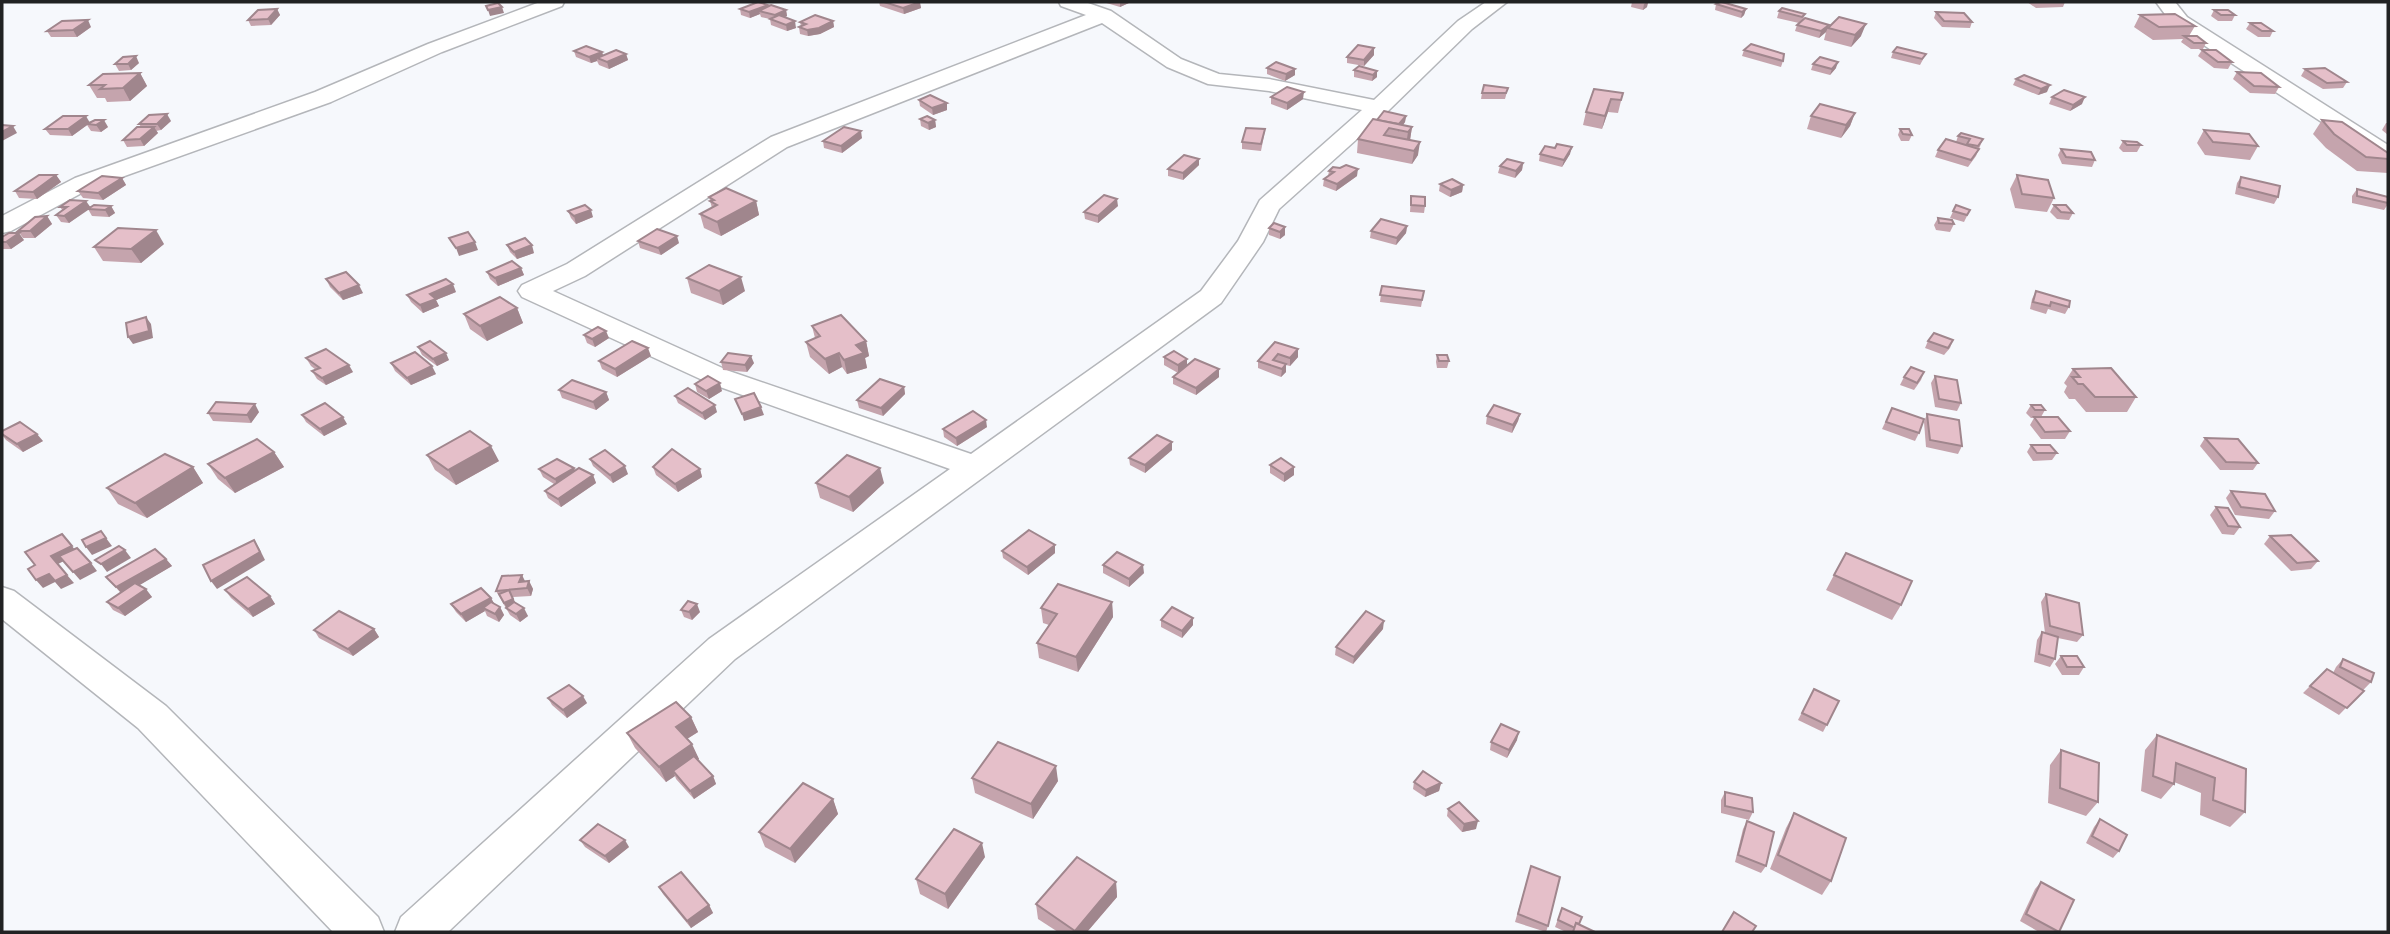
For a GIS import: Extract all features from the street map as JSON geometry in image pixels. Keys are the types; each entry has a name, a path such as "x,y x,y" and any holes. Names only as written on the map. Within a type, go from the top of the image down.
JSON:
{"street":[{"path":"2,226 83,183 323,97 435,48 555,2"},
{"path":"1068,2 1104,15 1174,63 1215,80 1269,85 1379,107"},
{"path":"417,932 722,649 1211,297 1250,242 1269,205 1379,107 1465,25 1498,2"},
{"path":"2165,2 2180,21 2388,155"},
{"path":"973,466 719,377 531,291 576,270 779,142 1104,15"},
{"path":"2,600 152,717 362,932"}],"building":[{"path":"758,2 768,5 749,12 740,9"},
{"path":"884,2 920,2 903,8"},
{"path":"1720,2 1746,9 1742,12 1716,4"},
{"path":"498,3 502,7 488,10 486,6"},
{"path":"771,5 786,10 775,15 759,11"},
{"path":"1782,8 1805,14 1802,17 1779,11"},
{"path":"277,9 268,19 248,20 258,10"},
{"path":"2214,10 2228,10 2235,15 2221,15"},
{"path":"1936,12 1964,13 1972,22 1944,21"},
{"path":"2175,14 2195,26 2159,27 2140,15"},
{"path":"779,15 795,21 786,25 770,19"},
{"path":"815,15 833,21 819,28 807,30 799,27 806,24 800,22"},
{"path":"1839,17 1866,24 1855,35 1828,28"},
{"path":"1805,18 1829,25 1821,31 1797,25"},
{"path":"88,20 73,30 47,31 62,21"},
{"path":"2250,23 2261,23 2273,31 2262,31"},
{"path":"2184,36 2197,36 2206,43 2194,43"},
{"path":"1751,44 1784,54 1783,61 1744,50"},
{"path":"1358,45 1374,48 1364,60 1347,57"},
{"path":"586,46 602,52 589,57 574,51"},
{"path":"1897,47 1926,54 1922,59 1893,52"},
{"path":"616,50 626,54 607,62 597,58"},
{"path":"2202,50 2216,50 2232,62 2218,62"},
{"path":"136,56 128,64 115,64 123,57"},
{"path":"1820,57 1838,62 1832,69 1813,64"},
{"path":"1276,62 1295,69 1286,74 1267,68"},
{"path":"1359,66 1377,71 1373,75 1354,70"},
{"path":"2325,68 2347,82 2327,83 2305,69"},
{"path":"2237,72 2261,73 2279,87 2254,86"},
{"path":"140,73 123,88 100,89 105,85 89,85 103,74"},
{"path":"2024,75 2050,85 2041,89 2016,79"},
{"path":"1484,85 1508,88 1506,93 1482,93"},
{"path":"1287,87 1304,92 1287,103 1271,97"},
{"path":"1594,89 1623,93 1621,100 1611,99 1605,116 1586,112"},
{"path":"2064,90 2085,97 2073,105 2052,97"},
{"path":"930,95 947,103 932,108 919,100"},
{"path":"1820,104 1855,113 1846,125 1811,116"},
{"path":"1384,111 1406,116 1399,124 1377,120"},
{"path":"167,114 157,124 139,124 149,115"},
{"path":"63,116 86,116 68,129 45,129"},
{"path":"927,116 935,120 928,123 920,119"},
{"path":"1373,119 1412,127 1408,132 1389,128 1384,135 1420,142 1414,151 1358,139"},
{"path":"104,120 96,125 87,124"},
{"path":"2322,120 2342,122 2388,153 2388,159 2366,157 2334,134"},
{"path":"2,125 13,126 2,132"},
{"path":"137,127 154,127 140,139 123,140"},
{"path":"844,127 861,131 841,146 823,141"},
{"path":"1246,128 1265,129 1261,144 1242,142"},
{"path":"1900,129 1909,129 1912,135 1903,134"},
{"path":"2204,130 2249,134 2258,146 2213,142"},
{"path":"1961,133 1983,139 1978,146 1967,144 1970,139 1958,136"},
{"path":"1946,139 1979,149 1971,160 1938,150"},
{"path":"2123,141 2137,142 2141,145 2127,145"},
{"path":"1557,144 1572,147 1564,160 1540,154 1545,146 1555,148"},
{"path":"2061,149 2091,152 2095,160 2066,157"},
{"path":"1184,155 1199,159 1183,173 1168,169"},
{"path":"1507,159 1523,163 1516,171 1500,166"},
{"path":"1346,165 1358,169 1337,184 1324,179 1334,172 1329,171 1333,167"},
{"path":"39,175 56,175 33,192 15,191"},
{"path":"2017,175 2048,180 2054,198 2022,194"},
{"path":"102,176 122,178 98,193 78,191"},
{"path":"2241,177 2280,186 2278,197 2239,187"},
{"path":"1452,179 1463,185 1451,190 1440,184"},
{"path":"726,188 756,201 717,222 700,214 717,205 710,201 714,200 709,197"},
{"path":"2357,189 2388,197 2388,203 2357,196"},
{"path":"1104,195 1117,199 1098,216 1084,212"},
{"path":"1411,196 1425,197 1425,206 1411,205"},
{"path":"70,200 86,201 64,216 56,215 67,207 60,207"},
{"path":"94,205 111,206 105,210 88,209"},
{"path":"585,205 591,210 574,216 568,211"},
{"path":"1956,205 1970,210 1967,215 1953,211"},
{"path":"2054,205 2066,205 2073,213 2061,212"},
{"path":"47,216 30,231 18,231 35,217"},
{"path":"1938,218 1952,220 1954,224 1939,223"},
{"path":"1381,219 1407,226 1397,238 1371,231"},
{"path":"1274,223 1285,227 1280,232 1269,228"},
{"path":"118,228 156,230 131,249 94,247"},
{"path":"657,229 677,236 658,248 638,241"},
{"path":"468,232 475,242 456,248 449,238"},
{"path":"9,233 19,233 2,242 2,237"},
{"path":"525,238 532,245 514,252 507,245"},
{"path":"512,261 521,268 495,278 487,272"},
{"path":"709,265 741,277 719,291 687,278"},
{"path":"346,272 359,285 339,293 326,279"},
{"path":"446,279 453,284 430,294 436,299 420,305 407,295"},
{"path":"1382,286 1424,291 1422,300 1380,295"},
{"path":"2036,291 2070,301 2069,307 2051,302 2050,306 2033,302"},
{"path":"500,297 517,308 480,326 464,314"},
{"path":"841,315 866,341 856,345 864,353 844,360 839,353 825,359 806,342 820,336 812,326"},
{"path":"146,317 149,331 128,337 126,323"},
{"path":"598,327 606,331 592,339 584,335"},
{"path":"1934,333 1953,340 1948,348 1928,341"},
{"path":"430,341 446,353 433,359 418,347"},
{"path":"632,341 648,348 615,369 599,361"},
{"path":"1275,342 1298,349 1290,358 1278,354 1273,360 1286,364 1282,369 1258,361"},
{"path":"326,349 349,365 322,378 312,371 320,368 306,358"},
{"path":"1174,351 1187,359 1178,365 1164,357"},
{"path":"415,352 432,366 407,378 391,363"},
{"path":"728,353 751,356 745,365 721,362"},
{"path":"1437,355 1447,355 1449,361 1439,361"},
{"path":"1195,359 1219,369 1196,388 1173,377"},
{"path":"1911,367 1924,372 1917,383 1904,377"},
{"path":"2111,368 2136,397 2095,397 2072,377 2080,377 2073,369"},
{"path":"708,376 720,383 706,391 695,384"},
{"path":"1935,376 1957,380 1961,403 1939,399"},
{"path":"880,379 904,387 881,408 857,400"},
{"path":"572,380 606,392 593,402 559,390"},
{"path":"688,388 715,405 702,413 675,396"},
{"path":"754,393 761,407 742,414 735,399"},
{"path":"216,402 255,404 247,415 208,413"},
{"path":"325,403 343,417 320,429 302,415"},
{"path":"1494,405 1520,414 1513,425 1487,416"},
{"path":"2031,405 2041,405 2045,410 2035,410"},
{"path":"1892,408 1924,419 1919,433 1886,422"},
{"path":"973,411 986,420 956,438 943,429"},
{"path":"1927,414 1959,420 1962,446 1930,440"},
{"path":"2034,417 2058,417 2070,431 2045,432"},
{"path":"20,422 37,434 17,444 2,434 2,431"},
{"path":"470,431 491,446 448,470 427,455"},
{"path":"1157,435 1172,442 1145,465 1129,458"},
{"path":"2205,438 2238,439 2258,463 2226,462"},
{"path":"257,439 274,452 225,478 208,464"},
{"path":"2031,445 2050,445 2057,453 2037,453"},
{"path":"672,449 700,469 675,484 653,467"},
{"path":"605,450 625,466 610,475 590,459"},
{"path":"165,454 193,467 135,503 107,488"},
{"path":"847,455 880,468 849,497 816,483"},
{"path":"1281,458 1294,467 1284,474 1270,465"},
{"path":"557,459 574,468 555,479 539,469"},
{"path":"579,468 593,475 558,499 545,491"},
{"path":"2231,491 2265,494 2275,511 2241,507"},
{"path":"2216,507 2228,508 2240,527 2228,526"},
{"path":"1029,530 1055,545 1027,567 1002,551"},
{"path":"101,531 106,538 86,547 82,540"},
{"path":"62,534 72,546 51,556 67,575 55,581 49,574 36,580 28,569 35,565 25,552"},
{"path":"2291,535 2318,561 2297,563 2270,536"},
{"path":"254,540 260,552 211,581 203,565"},
{"path":"119,546 125,550 101,564 95,560"},
{"path":"77,548 91,563 73,572 59,556"},
{"path":"155,549 166,559 116,587 106,577"},
{"path":"1117,552 1143,565 1129,579 1103,565"},
{"path":"1846,553 1912,581 1901,605 1834,575"},
{"path":"522,575 519,582 529,581 527,588 496,591 502,576"},
{"path":"247,577 270,596 248,609 225,590"},
{"path":"135,583 146,589 118,608 107,602"},
{"path":"1058,584 1112,602 1076,657 1037,643 1057,614 1041,608"},
{"path":"481,588 491,598 461,614 451,604"},
{"path":"509,590 513,599 504,603 499,594"},
{"path":"2046,594 2079,603 2083,635 2050,626"},
{"path":"688,601 697,604 689,612 681,610"},
{"path":"491,602 500,607 495,614 483,608"},
{"path":"514,602 524,608 516,614 506,608"},
{"path":"1172,607 1193,618 1182,631 1161,620"},
{"path":"339,611 374,629 348,649 314,630"},
{"path":"1366,611 1384,621 1354,657 1336,647"},
{"path":"2042,632 2058,637 2055,659 2039,654"},
{"path":"2061,656 2077,656 2084,667 2067,667"},
{"path":"2343,659 2374,673 2371,682 2340,667"},
{"path":"2327,669 2364,691 2347,708 2310,686"},
{"path":"569,685 583,696 563,710 548,698"},
{"path":"1814,689 1839,701 1827,725 1802,713"},
{"path":"676,702 691,717 676,727 692,744 659,767 627,733"},
{"path":"1501,724 1519,732 1509,750 1491,742"},
{"path":"2157,735 2246,769 2245,812 2213,800 2215,778 2176,763 2174,784 2153,776"},
{"path":"998,742 1056,766 1031,804 972,778"},
{"path":"2061,750 2099,763 2098,802 2060,788"},
{"path":"694,756 713,776 690,791 673,771"},
{"path":"1423,771 1441,783 1426,790 1414,782"},
{"path":"803,783 833,799 790,849 759,832"},
{"path":"1725,792 1752,798 1753,812 1725,806"},
{"path":"1459,802 1478,821 1464,824 1448,809"},
{"path":"1794,813 1846,838 1831,881 1778,855"},
{"path":"2100,819 2127,835 2119,851 2092,836"},
{"path":"1747,821 1774,832 1766,866 1738,855"},
{"path":"598,824 625,840 605,856 580,840"},
{"path":"954,829 982,843 945,894 916,879"},
{"path":"1077,857 1116,882 1075,931 1036,904"},
{"path":"1531,866 1560,877 1548,926 1518,914"},
{"path":"681,872 709,905 687,921 659,887"},
{"path":"2041,882 2074,900 2059,932 2026,914"},
{"path":"1562,908 1582,917 1575,928 1558,920"},
{"path":"1734,912 1756,926 1752,932 1722,932"},
{"path":"1576,923 1595,932 1573,932"}]}
